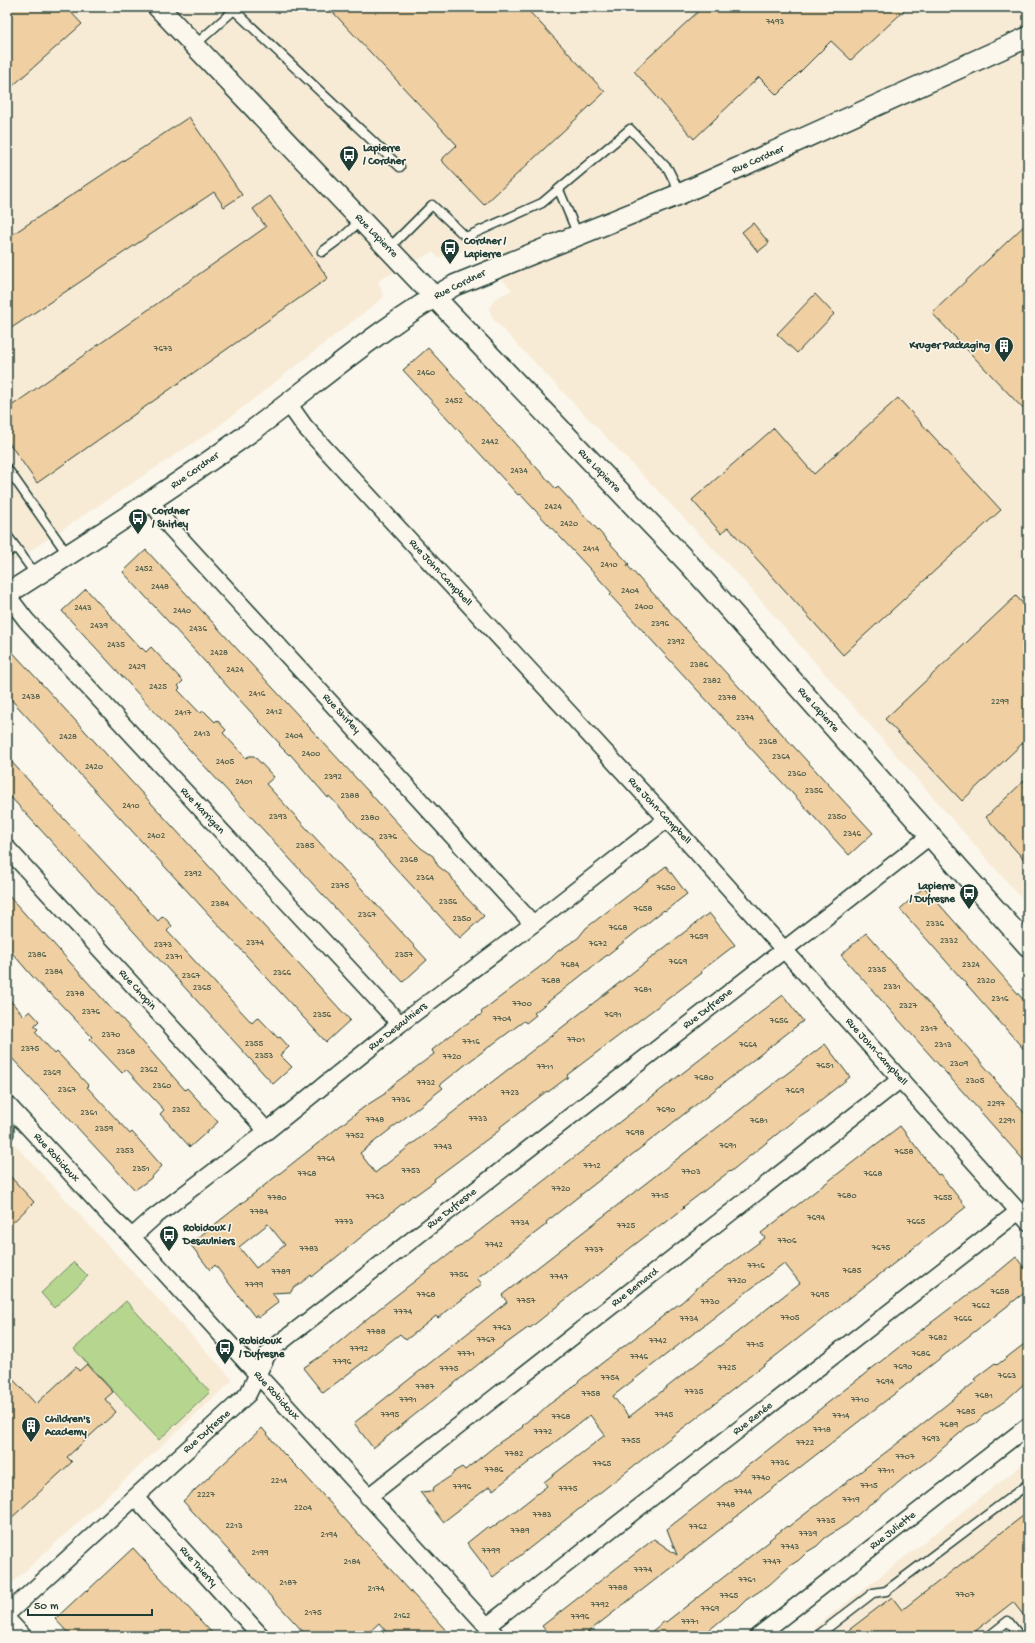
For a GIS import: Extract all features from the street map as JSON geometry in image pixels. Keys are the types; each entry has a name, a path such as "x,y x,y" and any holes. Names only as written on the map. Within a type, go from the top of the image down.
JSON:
{"street":[{"name":"Rue Lapierre","path":"158,7 689,564 1028,946"},
{"name":"Rue Cordner","path":"7,594 196,472 386,330 434,297 460,283 680,194 1028,37"},
{"name":"Rue John-Campbell","path":"288,403 305,427 667,819 1023,1216"},
{"name":"Rue Shirley","path":"151,502 170,527 533,924"},
{"name":"Rue Harrigan","path":"7,594 26,620 400,1024"},
{"name":"Rue Desaulniers","path":"132,1238 153,1218 266,1131 400,1024 533,924 667,819"},
{"name":"Rue Dufresne","path":"7,1614 248,1394 267,1354 272,1349 930,836"},
{"name":"Rue Chopin","path":"7,848 266,1131"},
{"name":"Rue Bernard","path":"368,1498 901,1079"},
{"name":"Rue Robidoux","path":"9,1105 491,1631"},
{"name":"Rue Renée","path":"491,1631 1023,1216"},
{"name":"Rue Juliette","path":"758,1636 1028,1426"},
{"name":"Rue Thierry","path":"135,1497 261,1636"},
{"path":"7,1619 23,1636"}],"lane":[{"path":"194,45 232,8 400,167"},
{"path":"388,249 432,205 466,237 542,203 630,129 668,169 680,194"},
{"path":"559,190 578,235"},
{"path":"322,252 339,240 361,220"},
{"path":"7,468 68,555"},
{"path":"7,535 36,576"},
{"path":"7,553 16,547"},
{"path":"9,1105 9,1135"},
{"path":"817,1636 873,1593 886,1591 1028,1484"},
{"path":"989,1636 1008,1621 1020,1636"}],"shaded area":[{"path":"7,7 1028,7 1028,906 742,579 493,319 489,309 494,299 512,290 473,248 438,258 433,252 378,281 384,297 219,426 7,566"},
{"path":"7,1136 233,1380 10,1585 7,1582"},
{"path":"1028,1460 1028,1636 804,1636"}],"green space":[{"path":"74,1262 88,1276 54,1308 41,1293"},
{"path":"126,1301 210,1392 159,1440 74,1349"}],"building":[{"path":"7,7 66,7 82,24 7,91"},
{"path":"328,7 525,7 605,92 484,205 441,160 457,145"},
{"path":"703,7 908,7 851,60 831,41 777,95 759,77 694,139 634,71"},
{"path":"189,117 242,195 224,207 214,192 7,331 7,238"},
{"path":"270,196 328,278 37,483 7,440 7,409 266,227 253,209"},
{"name":"Kruger Packaging","path":"1028,222 1028,414 932,313"},
{"path":"753,223 769,243 758,252 742,232"},
{"path":"815,294 834,314 797,353 777,334"},
{"path":"428,348 556,489 558,487 597,529 629,564 627,565 873,833 849,855 610,595 612,593 520,494 518,495 403,370"},
{"path":"898,398 1001,510 843,655 728,527 721,533 692,500 774,428 814,474"},
{"path":"146,550 413,840 421,848 433,856 438,866 451,876 459,890 484,916 460,938 329,796 328,798 290,754 289,755 279,745 280,744 123,572"},
{"path":"86,589 141,649 142,648 146,652 151,647 183,681 178,686 180,688 178,690 200,713 204,711 215,722 217,720 226,730 223,733 246,758 249,756 254,756 274,777 266,784 427,960 403,982 62,611"},
{"path":"1016,596 1028,609 1028,738 962,801 885,719"},
{"path":"7,646 350,1020 326,1042 7,695"},
{"path":"7,757 158,921 163,916 172,926 167,931 252,1023 258,1017 289,1047 280,1055 292,1067 273,1084 7,793"},
{"path":"1028,777 1028,864 986,817"},
{"path":"666,866 687,894 665,911 664,910 534,1013 536,1015 526,1023 524,1021 470,1061 440,1085 443,1088 360,1153 375,1173 709,913 735,945 701,971 702,973 567,1075 568,1077 500,1127 501,1129 434,1179 435,1181 414,1196 413,1195 312,1277 311,1275 297,1286 294,1286 291,1292 272,1293 279,1302 258,1318 256,1315 255,1317 215,1265 210,1270 190,1244 364,1107 386,1093 385,1092 395,1083 434,1054 432,1050 460,1028 482,1014 481,1012 491,1004 549,960 558,951 578,938 586,928","holes":["268,1224 285,1245 256,1268 239,1247"]},
{"path":"924,887 1028,1005 1028,1054 900,909"},
{"path":"7,894 116,1014 117,1013 185,1090 187,1088 218,1122 190,1147 160,1114 164,1110 126,1069 122,1073 90,1039 92,1037 49,992 48,993 7,947"},
{"path":"866,933 1028,1117 1028,1165 841,955"},
{"path":"783,995 803,1021 546,1222 547,1224 477,1278 482,1284 438,1318 436,1316 406,1340 400,1334 323,1393 303,1368 327,1352 380,1308"},
{"path":"7,997 24,1016 30,1011 39,1021 34,1026 38,1029 35,1032 55,1054 57,1052 89,1086 87,1087 130,1134 132,1132 162,1166 150,1179 135,1190 7,1053"},
{"path":"825,1044 850,1077 817,1103 818,1104 797,1118 730,1172 683,1207 684,1208 664,1224 663,1223 616,1259 617,1260 530,1328 529,1327 485,1359 373,1448 354,1423 507,1302 502,1295"},
{"path":"900,1126 938,1175 940,1174 966,1207 493,1577 467,1543 487,1527 490,1529 519,1508 547,1486 544,1482 605,1435 590,1415 493,1490 490,1486 443,1522 420,1492 433,1491 434,1487 451,1476 455,1471 462,1467 465,1470 500,1442 523,1427 522,1426 532,1417 536,1416 548,1405 571,1389 580,1380 682,1302 697,1288 765,1238 761,1233","holes":["784,1263 800,1283 629,1417 613,1396"]},
{"path":"7,1173 34,1202 7,1228"},
{"path":"1016,1257 1028,1273 1028,1290 583,1636 550,1636 542,1626 654,1539 677,1555 667,1529"},
{"path":"1028,1341 1028,1379 1026,1382 1005,1401 984,1415 976,1423 967,1427 928,1461 905,1477 879,1499 870,1504 847,1524 807,1552 769,1585 746,1600 702,1636 646,1636 770,1541 769,1540 787,1526 788,1527 911,1433 976,1381 974,1379 995,1363 997,1365"},
{"name":"Children's Academy","path":"87,1364 113,1392 105,1399 116,1412 67,1457 72,1462 7,1522 7,1373 36,1404 76,1367 79,1371"},
{"path":"262,1428 283,1453 451,1636 390,1636 379,1623 365,1636 307,1636 183,1501"},
{"path":"1028,1512 1028,1621 1013,1602 969,1636 841,1636 892,1597 902,1610"},
{"path":"133,1548 215,1636 71,1636 55,1619"}],"place":[{"name":"Lapierre / Cordner","path":"349,172"},
{"name":"Cordner / Lapierre","path":"450,265"},
{"name":"Kruger Packaging","path":"1004,363"},
{"name":"Cordner / Shirley","path":"138,535"},
{"name":"Lapierre / Dufresne","path":"969,910"},
{"name":"Robidoux / Desaulniers","path":"169,1252"},
{"name":"Robidoux / Dufresne","path":"225,1365"},
{"name":"Children's Academy","path":"31,1443"}]}
